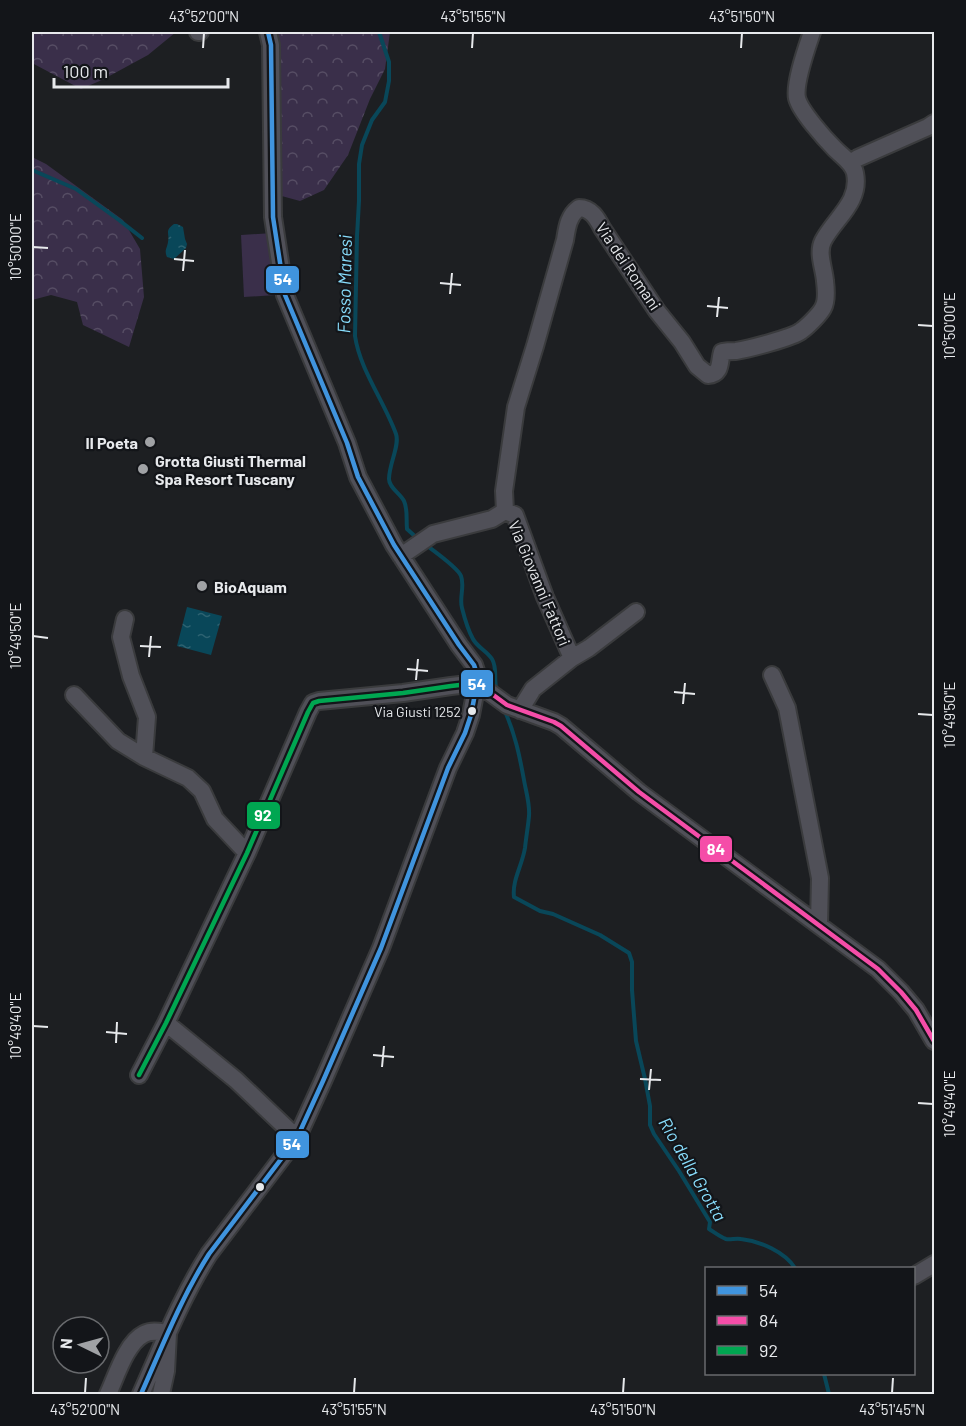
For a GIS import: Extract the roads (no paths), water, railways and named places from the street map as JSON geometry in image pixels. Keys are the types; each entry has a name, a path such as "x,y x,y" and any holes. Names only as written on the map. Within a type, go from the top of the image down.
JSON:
{"street":[{"path":"141,1395 191,1286 210,1254 297,1138 381,948 449,766 465,733 477,683 474,665 401,556 358,477 347,443 285,295 273,217 271,45 268,32"},
{"path":"812,32 803,61 797,100 831,145 850,163 928,128 934,123"},
{"name":"Via dei Romani","path":"505,511 504,491 516,407 565,240 567,226 574,212 579,208 584,208 597,219 657,311 682,342 697,366 704,373 713,375 720,366 722,352 751,347 800,332 823,308 825,281 821,245 854,196 855,176 850,163"},
{"path":"401,556 433,534 492,519 505,511"},
{"name":"Via Giovanni Fattori","path":"505,511 515,515 545,597 572,658"},
{"name":"Via Giovanni Fattori","path":"507,704 533,689 636,612"},
{"path":"125,619 121,637 131,676 147,717 144,757"},
{"path":"772,675 787,708 820,878 819,925"},
{"path":"139,1075 247,853 313,703 477,683 507,704 561,726 639,792 878,969 916,1010 934,1041"},
{"path":"75,695 118,741 144,757 188,778 202,791 215,819 247,853"},
{"path":"166,1023 236,1080 297,1138"},
{"path":"915,1275 934,1264"},
{"path":"108,1395 131,1346 143,1334 168,1333"},
{"path":"161,1395 166,1376 168,1333"}],"water":[{"path":"174,224 183,227 187,244 186,248 174,259 167,257 166,251 168,230"},
{"path":"187,607 222,616 211,655 177,646"}],"waterway":[{"name":"Fosso Maresi","path":"379,32 389,62 389,81 385,102 372,120 362,145 359,164 355,336 362,361 397,438 389,482 405,504 407,529 418,539"},
{"path":"32,170 76,189 142,238"},
{"name":"Fosso Maresi","path":"426,545 451,564 461,576 461,604 465,619 475,642 494,663 497,691"},
{"name":"Rio della Grotta","path":"504,709 516,744 529,807 524,855 514,885 514,897 540,911 553,914 600,935 629,953 632,962 636,1041 650,1106 650,1125 654,1134 710,1222 709,1229 726,1239 748,1240 771,1248 785,1257 794,1267"},
{"name":"Rio della Grotta","path":"824,1375 829,1394"}],"place":[{"name":"Il Poeta","path":"150,442"},
{"name":"Grotta Giusti Thermal Spa Resort Tuscany","path":"143,469"},
{"name":"BioAquam","path":"202,586"},
{"name":"Via Giusti 1252","path":"472,711"}]}
